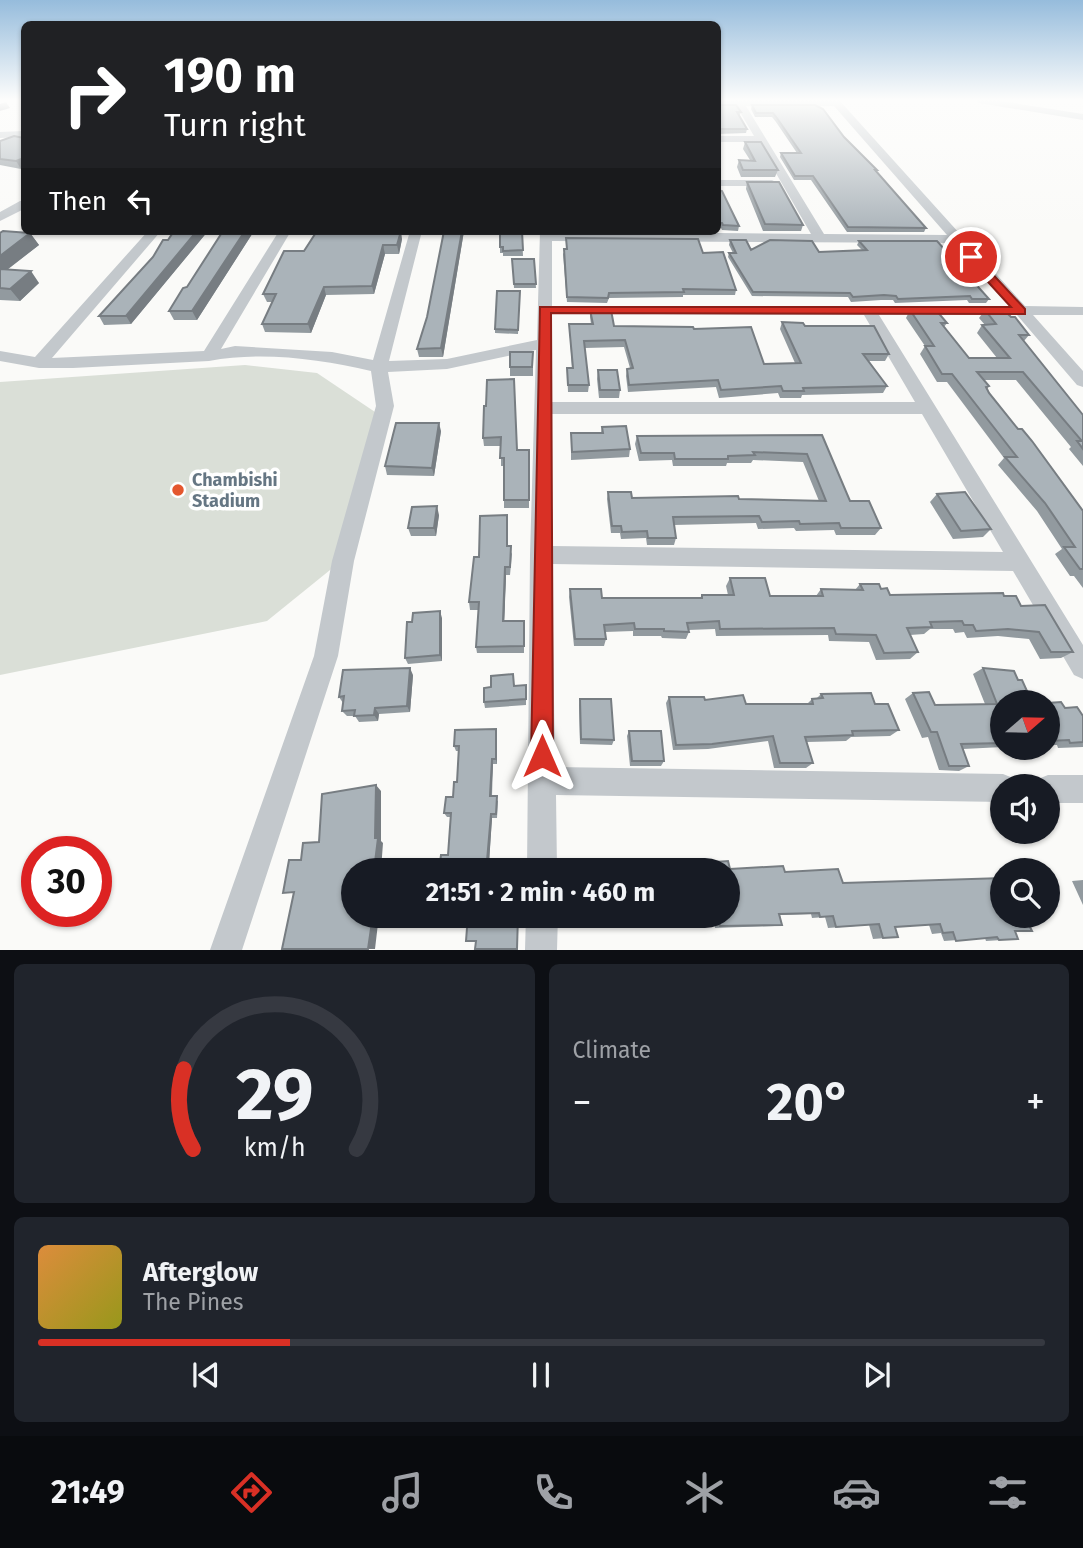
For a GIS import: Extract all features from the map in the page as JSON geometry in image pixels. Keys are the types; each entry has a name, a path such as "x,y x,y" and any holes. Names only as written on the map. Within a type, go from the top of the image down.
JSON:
{"street":[{"path":"765,144 820,238"},
{"path":"873,144 1083,381"},
{"path":"721,183 789,183"},
{"path":"0,217 21,206"},
{"path":"39,363 151,235"},
{"path":"209,356 283,235"},
{"path":"226,950 304,713 326,656 343,561 386,406 379,367 415,235"},
{"path":"542,858 541,555 546,235"},
{"path":"614,235 955,239"},
{"path":"545,310 1083,311"},
{"path":"869,310 1083,667"},
{"path":"0,356 39,363 209,356 235,351 332,357 379,367 447,364 544,343"},
{"path":"544,408 928,408"},
{"path":"541,555 1019,562"},
{"path":"542,781 990,788"},
{"path":"1060,789 1083,789"},
{"path":"541,950 542,928"}],"shaded area":[{"name":"Chambishi Stadium","path":"245,365 317,373 378,414 335,566 267,621 0,675 0,382"}],"building":[{"path":"0,144 21,144 21,159 0,159"},
{"path":"746,144 762,144 778,170 743,170 739,160 755,161"},
{"path":"795,144 851,144 926,228 848,227 813,176 795,176 781,153 801,153"},
{"path":"747,182 779,182 803,225 765,224"},
{"path":"721,191 739,226 721,223"},
{"path":"3,231 27,235 0,256 0,233"},
{"path":"171,235 194,235 126,316 99,316 153,257 163,240 168,240"},
{"path":"220,235 242,235 192,311 169,311 183,288 187,287"},
{"path":"314,235 400,235 397,245 383,245 372,286 324,287 308,324 262,324 276,294 263,294 284,251 304,251"},
{"path":"443,235 461,235 441,348 417,349 427,317"},
{"path":"500,235 522,235 523,250 503,251 503,247 500,247"},
{"path":"566,238 698,239 703,253 723,252 736,290 683,289 684,292 609,293 608,298 567,297 564,249 567,249"},
{"path":"730,240 746,240 751,250 770,240 812,241 819,252 867,250 859,241 937,241 989,299 972,299 970,296 898,299 896,296 884,295 853,297 850,293 753,292 729,253 736,253"},
{"path":"512,259 534,259 536,284 514,284"},
{"path":"0,269 31,271 10,289 0,288"},
{"path":"497,291 520,291 518,330 495,329"},
{"path":"590,310 611,310 614,326 694,329 751,327 764,364 801,363 782,322 803,323 805,326 874,326 889,354 863,354 887,386 783,391 781,386 721,390 718,380 629,385 627,369 633,368 625,340 584,341 589,385 568,385 567,368 573,368 569,324 593,324"},
{"path":"910,310 936,310 947,323 941,323 969,358 1010,358 982,325 996,324 985,310 1004,310 1011,317 1015,317 1029,335 1019,335 1083,415 1083,449 1077,441 1082,441 1023,372 977,372 989,386 986,387 989,393 1018,429 1022,429 1032,441 1083,511 1083,569 1080,569 1064,547 1075,547 1045,503 1005,457 1017,457 952,374 942,374 925,346 934,346"},
{"path":"510,352 533,352 532,367 510,367"},
{"path":"598,370 617,370 620,390 600,390"},
{"path":"514,379 517,450 529,450 529,500 504,500 501,437 483,438 487,380"},
{"path":"396,423 439,423 432,468 385,466"},
{"path":"626,426 630,449 572,452 571,433 603,433 602,427"},
{"path":"822,435 850,501 869,501 881,528 841,528 839,523 762,522 759,516 673,517 676,538 648,538 647,531 622,532 621,526 612,526 608,492 631,492 632,498 738,496 739,499 826,501 807,454 753,452 755,455 728,456 728,459 675,459 674,453 641,453 637,436"},
{"path":"965,492 991,529 961,531 937,494"},
{"path":"437,506 434,528 408,528 412,507"},
{"path":"507,515 507,546 511,546 510,567 505,567 503,621 524,621 524,646 476,647 479,602 469,602 474,557 479,557 480,516"},
{"path":"730,578 765,578 770,596 823,596 821,589 863,590 860,584 879,584 881,589 887,588 890,595 1003,593 1004,596 1016,596 1021,606 1045,605 1073,652 1051,652 1039,632 1008,629 976,631 973,625 964,625 962,621 930,622 932,627 907,628 918,652 884,653 876,635 836,634 834,628 720,629 719,621 687,623 689,632 635,629 634,623 604,625 606,639 575,639 570,589 601,589 602,598 702,598 702,595 734,595"},
{"path":"440,611 440,655 405,658 407,622 412,622 413,613"},
{"path":"410,668 407,706 375,708 374,715 354,716 355,710 342,711 344,696 339,697 343,670"},
{"path":"983,668 1014,671 1027,690 992,690"},
{"path":"513,674 514,686 526,685 526,699 484,702 484,688 491,687 491,676"},
{"path":"929,692 935,705 990,704 990,743 961,744 969,766 949,766 937,732 931,732 913,693"},
{"path":"871,693 875,704 888,704 899,730 852,731 853,735 805,737 813,763 780,763 773,736 712,744 676,745 669,697 704,697 705,700 743,695 746,704 813,704 812,699 823,698 821,694"},
{"path":"580,699 611,699 614,740 581,739"},
{"path":"1060,702 1065,708 1077,707 1083,716 1083,742 1060,740"},
{"path":"496,729 496,759 492,759 490,796 497,796 496,814 491,814 487,858 441,858 441,855 448,855 451,813 444,813 446,797 453,797 454,782 457,782 459,746 454,746 455,730"},
{"path":"629,731 661,731 664,761 632,761"},
{"path":"376,785 375,838 378,838 376,858 341,858 341,928 371,928 368,949 282,949 294,892 283,893 289,860 301,860 303,843 319,842 322,794"},
{"path":"783,866 785,872 838,869 843,883 990,878 990,928 1030,928 1032,931 1015,931 1018,939 999,940 997,937 956,941 953,932 943,933 940,924 895,927 898,937 883,938 879,924 836,927 833,916 820,917 819,913 779,914 782,925 740,926 740,868"},
{"path":"467,928 518,928 517,949 475,949 476,941 466,941"}],"place":[{"name":"Chambishi Stadium","path":"178,490"}],"route":[{"path":"542,756 541,555 545,310 1021,311 971,257"}]}
